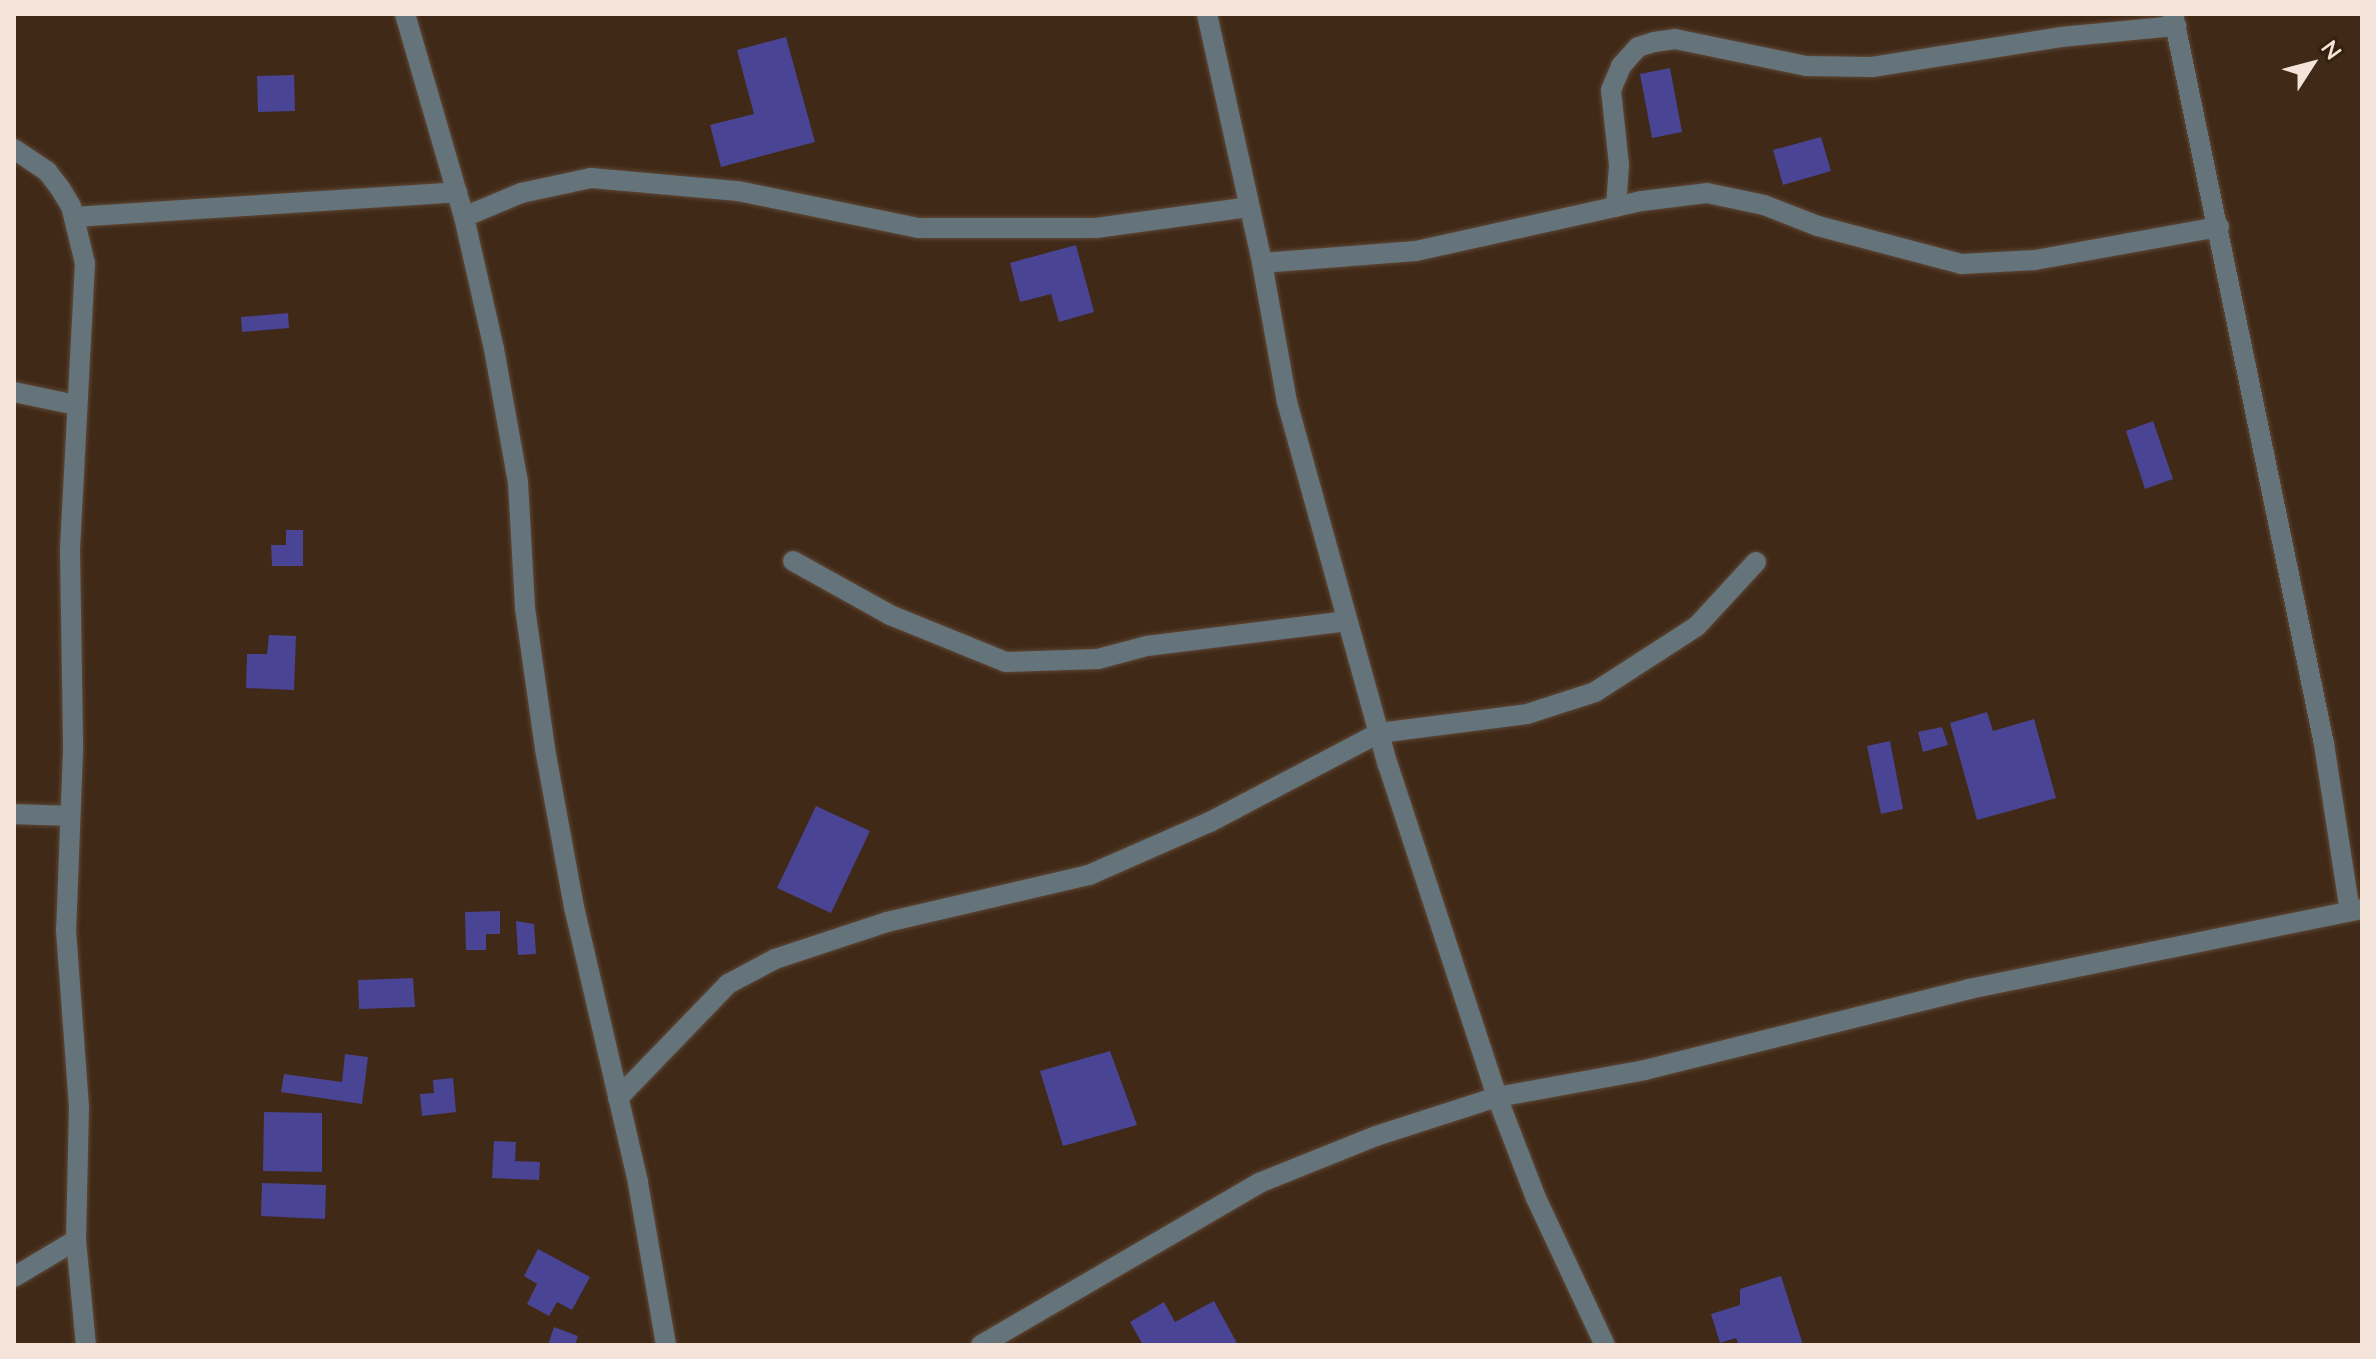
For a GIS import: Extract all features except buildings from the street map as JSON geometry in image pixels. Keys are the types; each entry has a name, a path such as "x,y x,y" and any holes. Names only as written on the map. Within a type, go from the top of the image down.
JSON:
{"street":[{"path":"405,14 464,217 518,482 525,608 545,749 666,1345"},
{"path":"1207,14 1262,263 1287,402 1379,733 1497,1097 1536,1198 1605,1345"},
{"path":"981,1345 1259,1183 1376,1136 1497,1097 1645,1070 1969,989 2356,910 2175,20 1872,67 1806,66 1675,39 1654,42 1630,56 1611,90 1619,165 1616,207"},
{"path":"14,149 47,171 74,217 85,263 70,550 70,816 66,930 79,1107 76,1240 86,1345"},
{"path":"464,217 521,193 591,178 738,191 918,228 1096,228 1249,207"},
{"path":"74,217 457,192"},
{"path":"1262,263 1416,251 1616,207 1707,193 1764,205 1818,226 1962,264 2035,260 2219,227"},
{"path":"14,392 76,405"},
{"path":"793,561 890,615 1006,662 1098,659 1147,646 1347,621"},
{"path":"618,1098 728,984 775,959 887,922 1089,875 1210,822 1379,733 1527,714 1595,692 1697,626 1756,562"},
{"path":"14,814 70,816"},
{"path":"14,1277 76,1240"}]}
